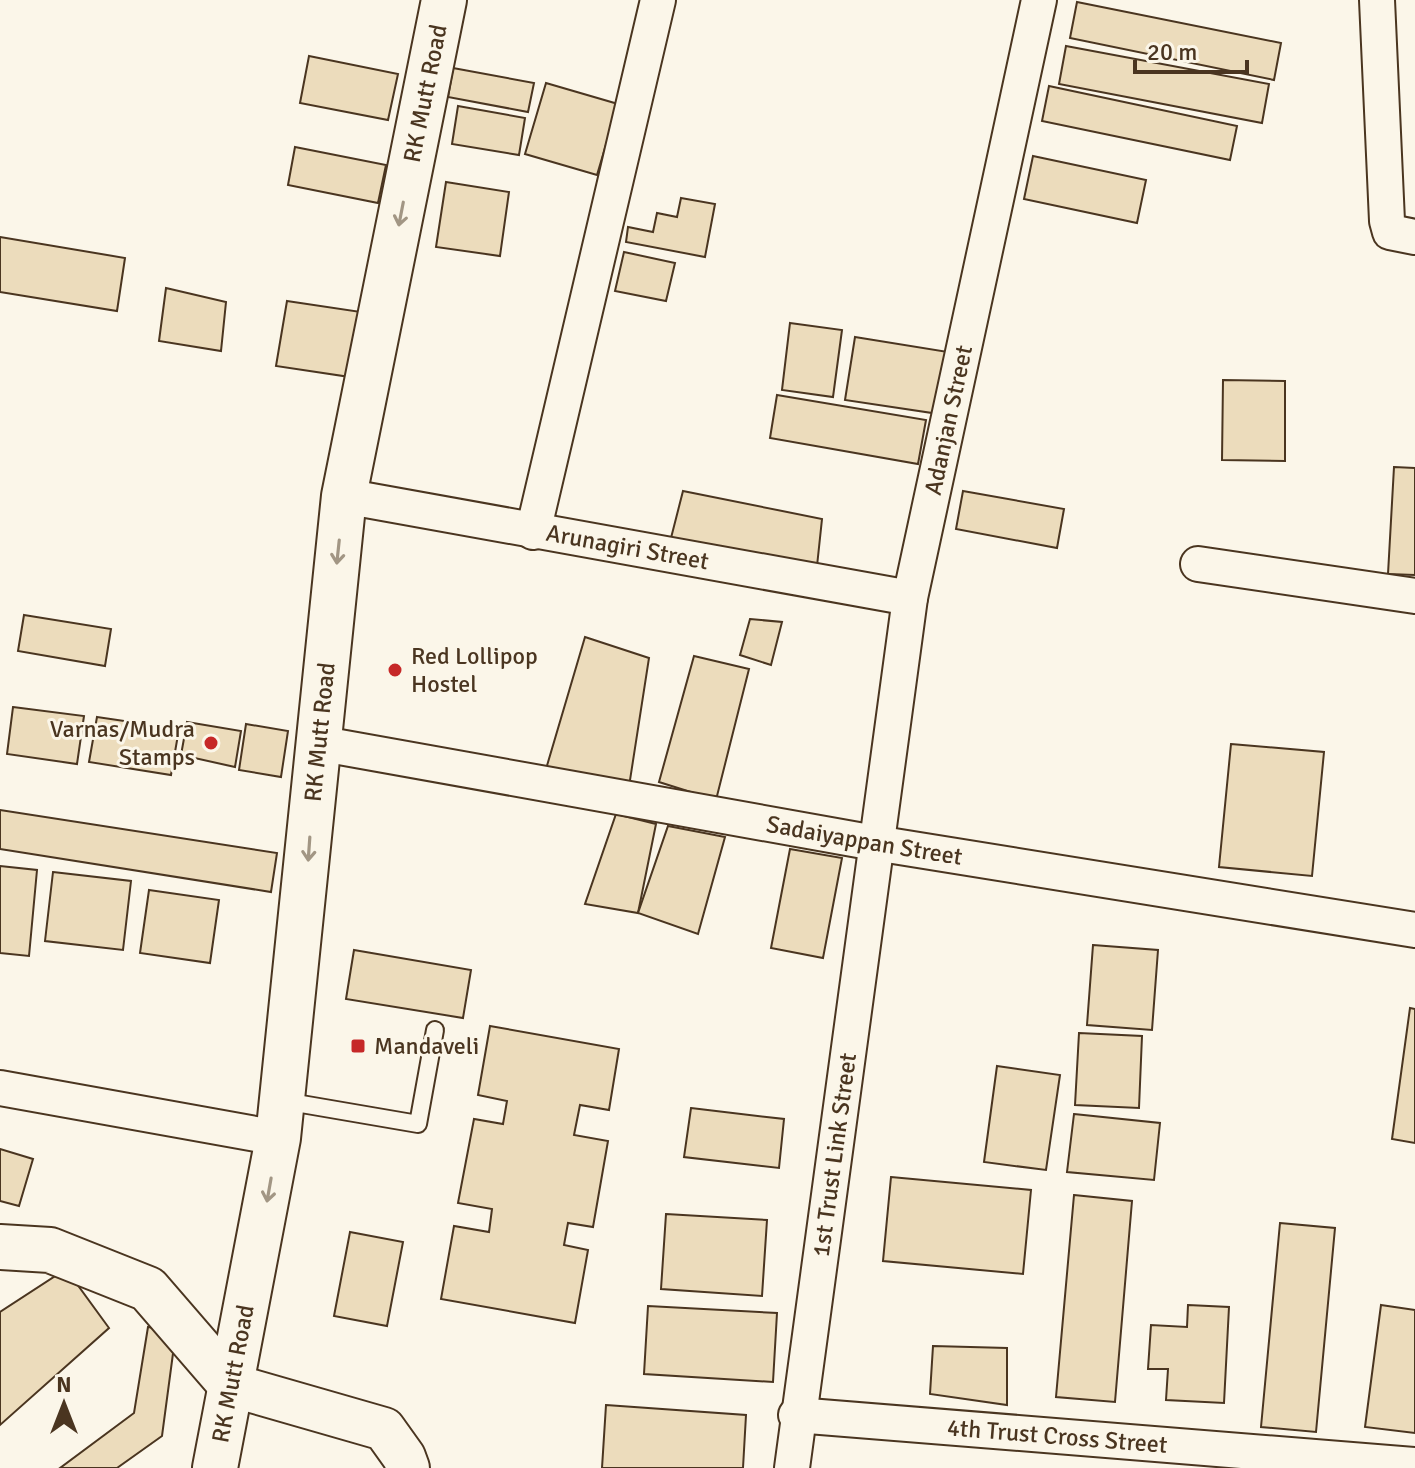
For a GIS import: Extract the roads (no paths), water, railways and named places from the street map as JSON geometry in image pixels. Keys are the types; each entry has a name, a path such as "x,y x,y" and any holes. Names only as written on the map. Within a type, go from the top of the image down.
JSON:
{"main road":[{"name":"RK Mutt Road","path":"215,1468 280,1119 344,496 444,0"},
{"path":"0,1247 50,1250 148,1289 231,1385"}],"street":[{"path":"533,532 658,0"},
{"name":"Adanjan Street","path":"875,843 910,598 1039,0"},
{"path":"1377,0 1386,209 1403,234"},
{"name":"Arunagiri Street","path":"344,496 910,598"},
{"path":"1198,564 1415,596"},
{"name":"Sadaiyappan Street","path":"317,743 875,843 1415,930"},
{"name":"1st Trust Link Street","path":"792,1468 796,1415 875,843"},
{"path":"0,1088 280,1119"},
{"path":"231,1385 384,1429 408,1468"},
{"name":"4th Trust Cross Street","path":"796,1415 1415,1465"}],"lane":[{"path":"280,1119 418,1124 435,1030"}],"place":[{"name":"Red Lollipop Hostel","path":"395,670"},
{"name":"Varnas/Mudra Stamps","path":"211,743"},
{"name":"Mandaveli","path":"358,1046"}]}
